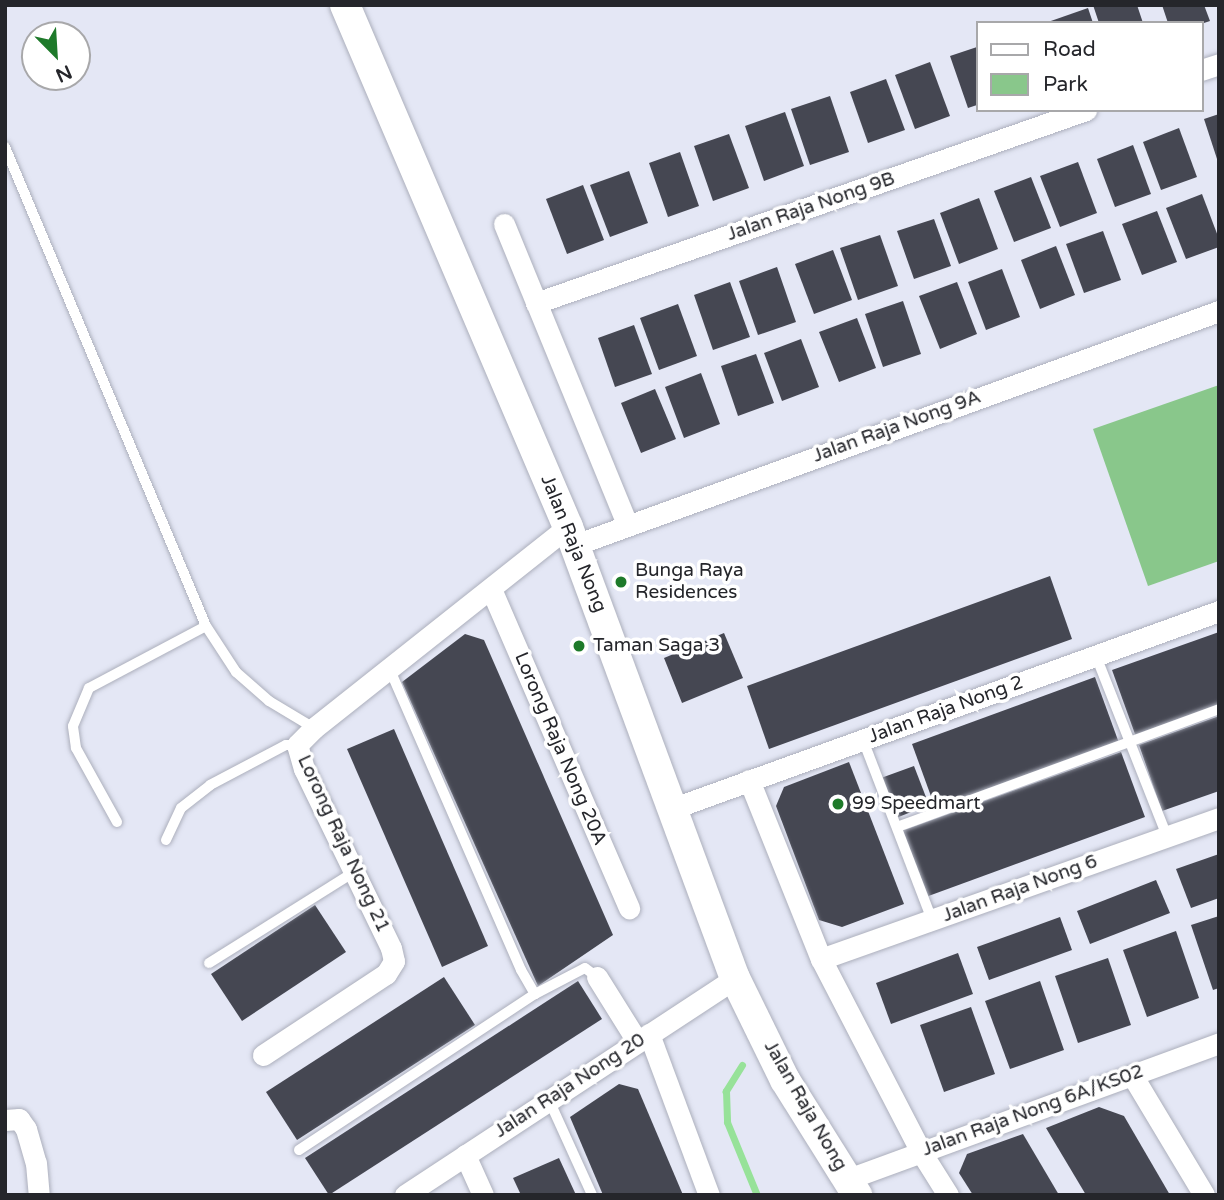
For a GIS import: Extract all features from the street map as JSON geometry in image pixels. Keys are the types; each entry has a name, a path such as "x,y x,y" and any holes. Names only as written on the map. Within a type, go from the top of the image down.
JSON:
{"main road":[{"name":"Jalan Raja Nong","path":"345,5 572,536 735,978 785,1080 852,1187"}],"street":[{"name":"Jalan Raja Nong 9B","path":"536,303 1080,112"},
{"path":"504,224 627,524"},
{"name":"Jalan Raja Nong 9A","path":"572,536 627,524 1219,311"},
{"name":"Lorong Raja Nong 21","path":"263,1055 386,974 394,961 391,948 304,769 297,745 314,728 491,589 572,536"},
{"name":"Lorong Raja Nong 20A","path":"491,589 629,908"},
{"name":"Jalan Raja Nong 2","path":"674,808 1219,611"},
{"path":"749,780 821,959 920,1152 948,1195"},
{"name":"Jalan Raja Nong 6","path":"821,959 1219,818"},
{"path":"597,977 643,1037 709,1195"},
{"name":"Jalan Raja Nong 20","path":"405,1195 735,978"},
{"name":"Jalan Raja Nong 6A/KS02","path":"852,1187 920,1152 1219,1044"},
{"path":"1132,1075 1204,1195"},
{"path":"9,1119 26,1129 36,1163 39,1195"},
{"path":"465,1155 483,1195"}],"lane":[{"path":"5,147 206,626 236,672 269,701 314,728"},
{"path":"117,822 76,748 73,726 89,688 206,626"},
{"path":"1096,656 1167,836"},
{"path":"390,670 521,970 535,994"},
{"path":"897,827 1219,709"},
{"path":"863,740 932,920"},
{"path":"166,840 181,808 210,785 286,745 297,745"},
{"path":"209,963 354,872"},
{"path":"299,1150 535,994 585,968 597,977"},
{"path":"549,1100 592,1195"}],"green space":[{"path":"1219,385 1219,561 1148,586 1093,429"}],"building":[{"path":"1093,5 1137,5 1142,21 1098,21"},
{"path":"1162,5 1204,5 1210,21 1203,23 1203,21 1167,21"},
{"path":"1088,8 1092,21 1051,21"},
{"path":"976,47 976,105 968,108 950,56"},
{"path":"930,62 950,116 915,129 895,75"},
{"path":"886,79 905,130 868,143 850,92"},
{"path":"830,96 849,152 810,165 791,109"},
{"path":"785,112 804,166 764,181 745,126"},
{"path":"1219,114 1219,162 1218,162 1204,119"},
{"path":"1179,128 1197,177 1161,190 1143,142"},
{"path":"729,134 749,188 713,201 694,146"},
{"path":"1133,145 1151,194 1115,207 1097,159"},
{"path":"680,152 699,206 668,217 649,163"},
{"path":"1078,162 1097,213 1060,227 1040,176"},
{"path":"629,171 648,223 610,237 590,185"},
{"path":"1031,177 1051,228 1014,242 994,191"},
{"path":"583,185 604,240 567,254 546,199"},
{"path":"1202,194 1219,239 1219,247 1186,259 1166,208"},
{"path":"979,198 998,249 959,264 940,213"},
{"path":"1157,211 1177,262 1142,275 1122,224"},
{"path":"934,219 951,266 914,279 897,231"},
{"path":"1103,231 1121,280 1084,293 1066,244"},
{"path":"880,235 898,286 858,300 840,248"},
{"path":"1056,246 1075,295 1040,309 1021,260"},
{"path":"833,250 852,300 814,314 795,264"},
{"path":"777,267 796,322 758,335 739,281"},
{"path":"1002,269 1020,317 986,330 968,282"},
{"path":"730,282 750,337 713,350 694,295"},
{"path":"957,282 977,334 940,349 919,296"},
{"path":"903,301 921,354 883,367 865,314"},
{"path":"678,304 697,356 659,370 640,318"},
{"path":"857,318 876,368 839,382 819,332"},
{"path":"634,325 652,374 615,387 598,338"},
{"path":"801,339 819,387 782,401 764,353"},
{"path":"756,354 774,403 738,416 721,366"},
{"path":"701,373 720,424 684,438 665,387"},
{"path":"655,389 676,439 641,453 621,403"},
{"path":"1050,576 1072,639 769,749 747,686"},
{"path":"1219,632 1219,707 1136,737 1112,670"},
{"path":"724,633 743,678 682,703 664,658"},
{"path":"465,634 484,640 613,935 538,986 402,682"},
{"path":"1095,677 1119,743 936,810 912,744"},
{"path":"1219,716 1219,791 1162,811 1139,745"},
{"path":"394,729 488,946 442,967 347,749"},
{"path":"1121,752 1145,817 923,898 899,832"},
{"path":"849,762 904,904 842,927 819,920 776,806 784,787"},
{"path":"914,766 929,805 896,818 881,778"},
{"path":"1219,854 1219,898 1191,908 1176,869"},
{"path":"1156,880 1170,913 1090,944 1077,911"},
{"path":"315,905 346,952 242,1021 211,974"},
{"path":"1219,916 1219,988 1213,990 1191,925"},
{"path":"1060,917 1072,950 989,980 977,947"},
{"path":"1176,931 1199,998 1147,1017 1123,950"},
{"path":"958,953 973,994 891,1024 876,983"},
{"path":"1108,958 1131,1025 1078,1043 1055,976"},
{"path":"444,977 475,1025 297,1140 266,1092"},
{"path":"578,981 602,1019 329,1195 305,1158"},
{"path":"1040,981 1064,1050 1010,1069 985,1001"},
{"path":"971,1007 995,1074 944,1092 920,1025"},
{"path":"619,1084 638,1089 683,1195 603,1195 570,1117"},
{"path":"1099,1107 1124,1116 1170,1195 1086,1195 1046,1128"},
{"path":"1023,1134 1059,1195 973,1195 959,1173 967,1154"},
{"path":"559,1158 576,1195 521,1195 513,1178"}],"waterway":[{"path":"742,1065 726,1091 727,1122 757,1195"}],"place":[{"name":"Bunga Raya Residences","path":"621,582"},
{"name":"Taman Saga 3","path":"579,646"},
{"name":"99 Speedmart","path":"838,804"}]}
